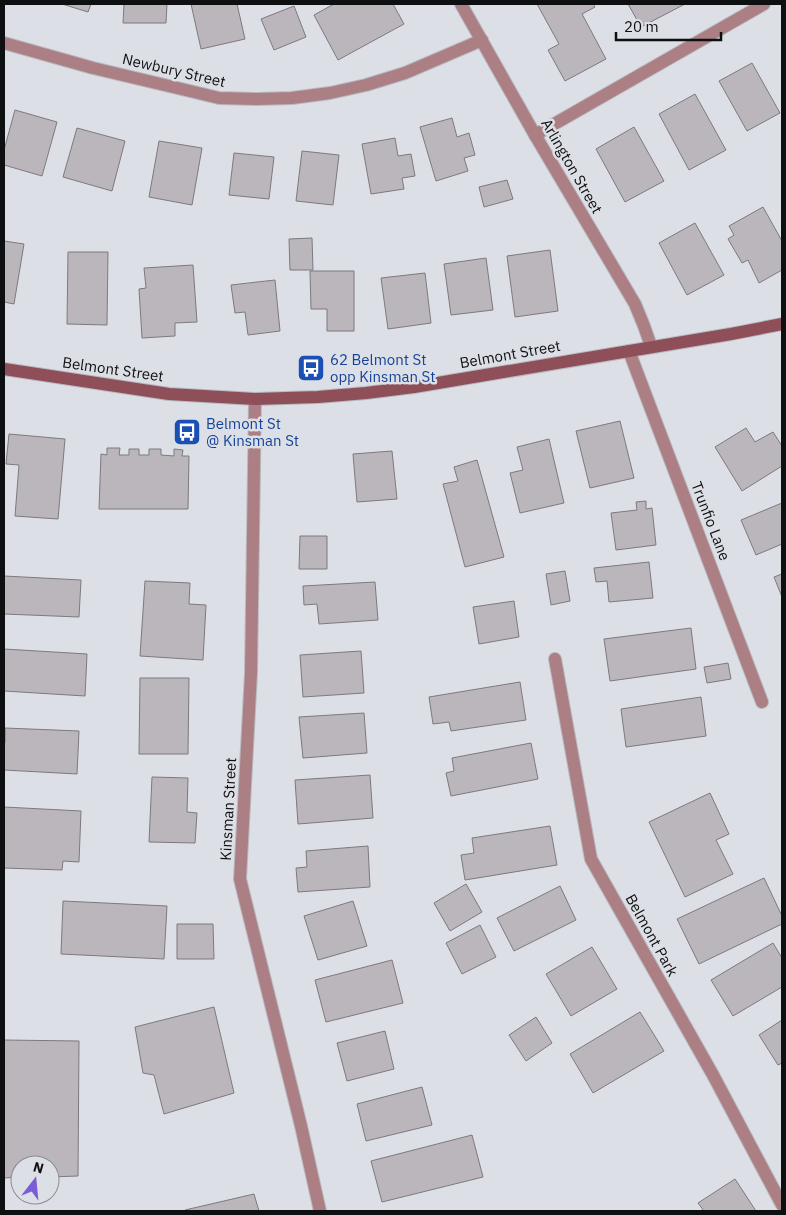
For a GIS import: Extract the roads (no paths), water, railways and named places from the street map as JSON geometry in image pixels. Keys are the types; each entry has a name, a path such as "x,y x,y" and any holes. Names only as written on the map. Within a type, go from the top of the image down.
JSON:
{"street":[{"name":"Arlington Street","path":"461,4 535,135 635,304 651,346"},
{"path":"535,135 764,4"},
{"name":"Newbury Street","path":"4,42 93,68 219,98 257,99 292,98 330,93 366,85 405,73 482,40"},
{"name":"Belmont Street","path":"4,369 169,394 255,400 318,397 414,387 782,324"},
{"name":"Trunfio Lane","path":"629,351 762,702"},
{"name":"Kinsman Street","path":"255,400 251,673 240,879 320,1211"},
{"name":"Belmont Park","path":"556,659 591,859 713,1075 782,1205"}],"place":[{"name":"62 Belmont St opp Kinsman St","path":"311,368"},
{"name":"Belmont St @ Kinsman St","path":"187,432"}]}
